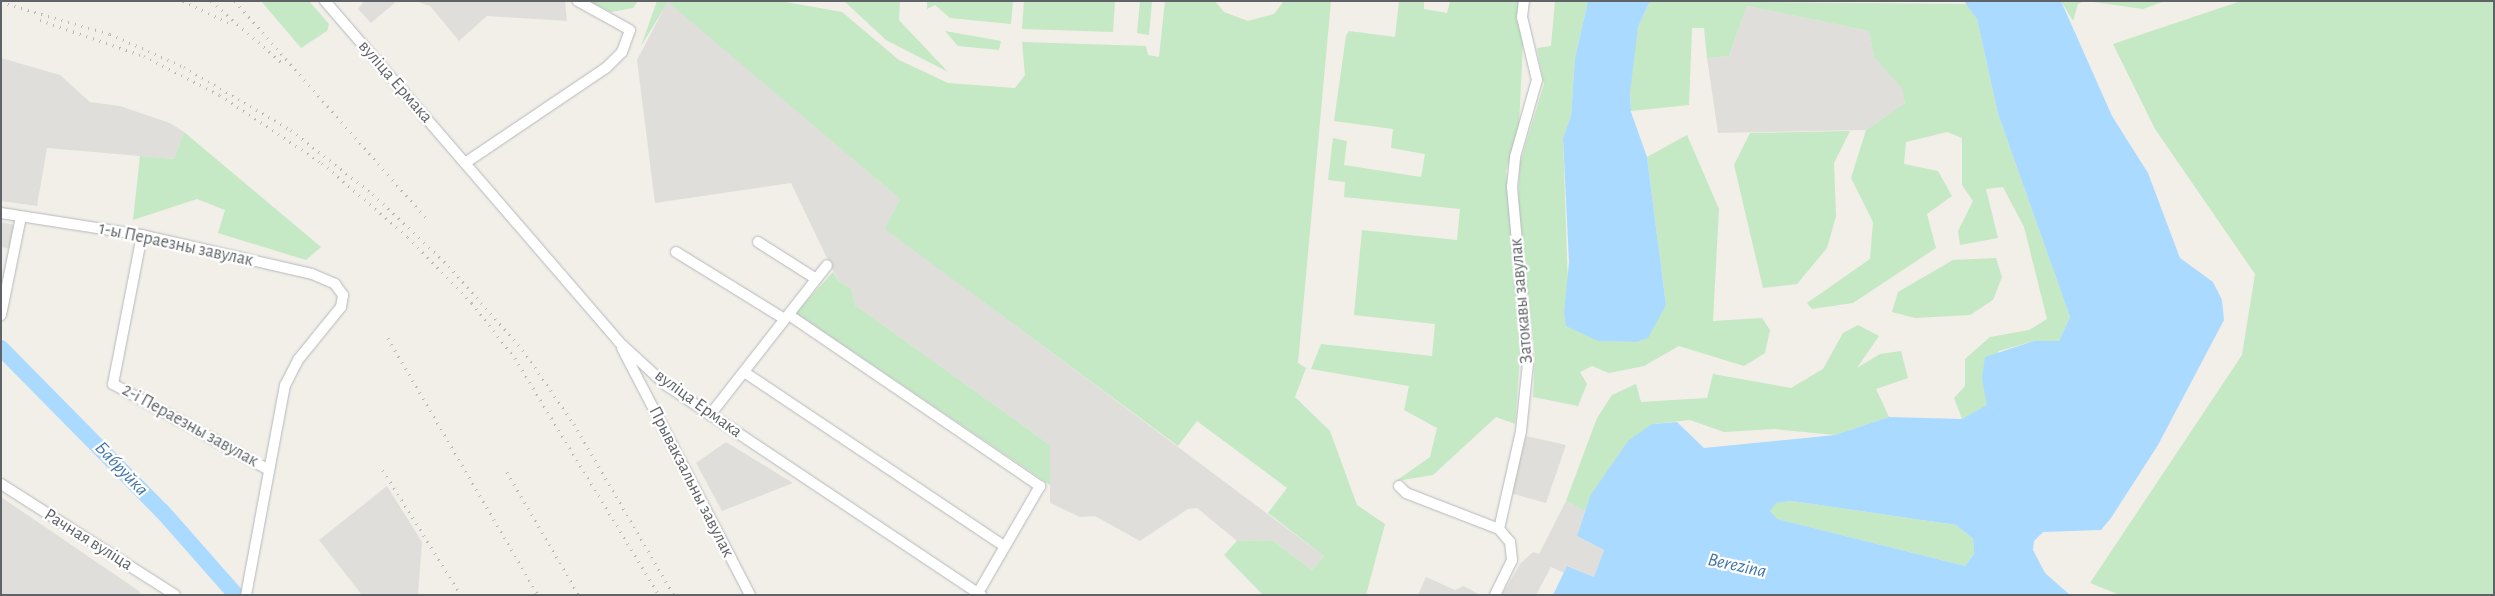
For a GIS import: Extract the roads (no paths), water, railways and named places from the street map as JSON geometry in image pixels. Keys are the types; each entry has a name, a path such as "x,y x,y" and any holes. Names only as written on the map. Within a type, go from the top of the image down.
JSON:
{"street":[{"name":"вуліца Ермака","path":"326,1 619,342 666,385 979,594 1004,546 1040,486 786,317 676,252"},
{"path":"465,162 606,68 622,52 630,30 578,1"},
{"name":"Затокавы завулак","path":"1498,529 1521,431 1528,363 1512,186 1515,157 1537,80 1522,17 1524,1"},
{"name":"1-ы Пераезны завулак","path":"1,213 142,235 312,274 336,284 343,295 335,318 298,360 285,386 269,470"},
{"path":"1,315 21,217"},
{"name":"2-і Пераезны завулак","path":"142,235 113,384 269,470"},
{"path":"758,242 816,279"},
{"path":"710,415 827,265"},
{"name":"Прывакзальны завулак","path":"619,342 750,595"},
{"path":"744,372 1004,546"},
{"path":"246,594 269,470"},
{"name":"Рачная вуліца","path":"1,484 175,595"},
{"path":"1399,486 1498,529 1510,542 1512,554 1495,595"}],"water":[{"path":"1588,1 1650,1 1638,27 1630,92 1631,112 1647,157 1666,305 1648,338 1636,342 1598,341 1566,326 1564,313 1569,262 1563,138 1571,116 1575,58"},
{"name":"Berezina","path":"1964,1 2061,1 2112,116 2148,173 2180,258 2213,282 2222,300 2224,320 2158,445 2111,518 2101,530 2043,532 2034,541 2033,550 2045,573 2070,595 1553,595 1567,566 1594,577 1604,550 1577,536 1590,496 1628,441 1652,424 1677,422 1704,448 1835,435 1889,417 1962,419 1987,405 1982,379 1985,357 2034,341 2059,341 2070,317 1998,114 1977,19","holes":["1792,501 1956,525 1973,539 1974,554 1965,566 1777,519 1770,511 1776,503"]}],"waterway":[{"name":"Бабруйка","path":"1,348 162,511 236,595"}],"railway":[{"path":"183,1 231,24"},
{"path":"211,1 282,63"},
{"path":"235,1 426,218"},
{"path":"1,2 110,34 184,67 291,130 373,194 449,266 523,350 574,424 674,595"},
{"path":"40,20 144,56 220,95 322,163 408,237 472,303 515,358 659,595"},
{"path":"388,338 538,595"},
{"path":"383,470 461,595"},
{"path":"507,472 579,595"}]}
